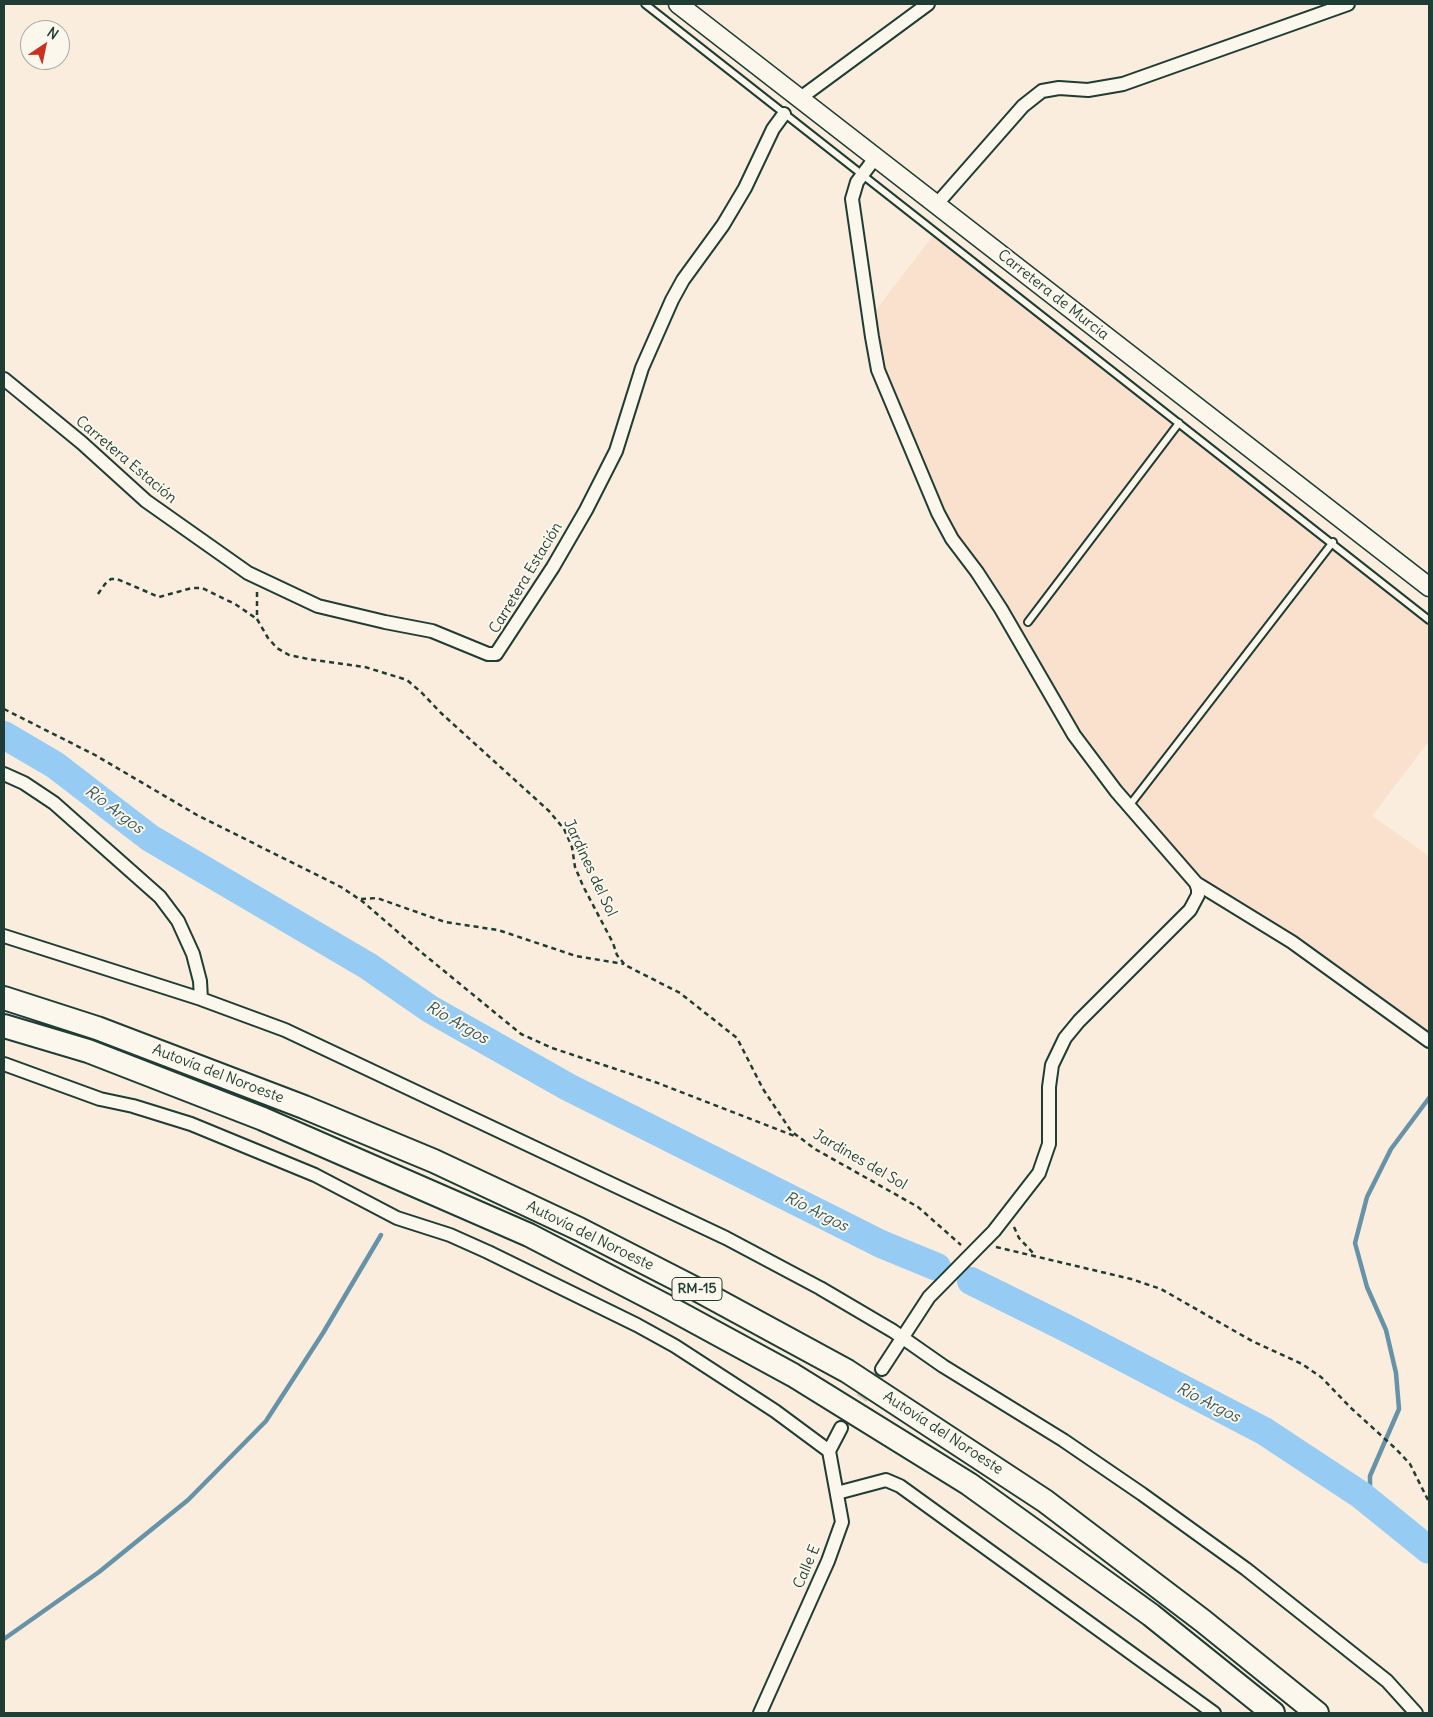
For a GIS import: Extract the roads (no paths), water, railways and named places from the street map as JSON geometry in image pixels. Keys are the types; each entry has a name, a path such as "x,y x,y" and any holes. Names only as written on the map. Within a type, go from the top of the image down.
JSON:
{"highway":[{"name":"Autovía del Noroeste","path":"4,998 98,1028 304,1107 434,1161 579,1229 698,1290 838,1366 1045,1501 1203,1621 1317,1713"},
{"name":"Autovía del Noroeste","path":"4,1026 88,1051 263,1119 529,1235 668,1307 793,1375 969,1484 1151,1615 1273,1713"}],"main road":[{"name":"Carretera de Murcia","path":"678,4 799,100 1429,587"}],"street":[{"path":"799,100 928,4"},
{"path":"936,205 1023,106 1042,90 1059,88 1088,90 1123,84 1348,4"},
{"name":"Carretera Estación","path":"4,379 82,443 146,501 257,577 328,608 432,631 488,654 496,654 575,529 616,451 635,387 672,300 683,280 723,225 745,188 773,129 784,114"},
{"path":"874,158 861,175 854,191 853,213 878,370 938,512 952,539 978,572 1074,735 1129,806 1196,883 1292,942 1429,1041"},
{"path":"4,774 24,783 54,803 160,897 178,921 194,954 200,981 201,999"},
{"path":"882,1369 929,1297 983,1244 1029,1189 1044,1161 1049,1144 1049,1087 1052,1065 1061,1044 1079,1021 1190,910 1198,895 1196,883"},
{"path":"4,936 201,999 286,1030 726,1238 820,1288 1063,1440 1174,1517 1246,1569 1380,1675 1416,1713"},
{"path":"4,1064 100,1099 133,1106 191,1124 315,1175 397,1218 450,1236 488,1252 637,1325 675,1346 775,1411 829,1451 841,1428"},
{"name":"Calle E","path":"760,1713 828,1561 842,1522 829,1451"},
{"path":"837,1494 886,1480 900,1486 1214,1713"},
{"path":"1407,1703 1426,1713"}],"lane":[{"path":"645,4 1429,620"},
{"path":"1028,622 1179,423"},
{"path":"1129,806 1332,542"}],"waterway":[{"name":"Río Argos","path":"4,735 55,765 150,838 368,966 430,1009 568,1087 881,1244 937,1267"},
{"path":"1370,1502 1370,1476 1399,1409 1396,1373 1386,1330 1367,1287 1355,1243 1367,1197 1391,1149 1429,1098"},
{"path":"4,1639 99,1572 188,1500 266,1421 323,1333 381,1235"},
{"name":"Río Argos","path":"971,1281 1264,1431 1361,1495 1429,1550"}],"tunnel":[{"path":"841,1428 882,1369"}]}
